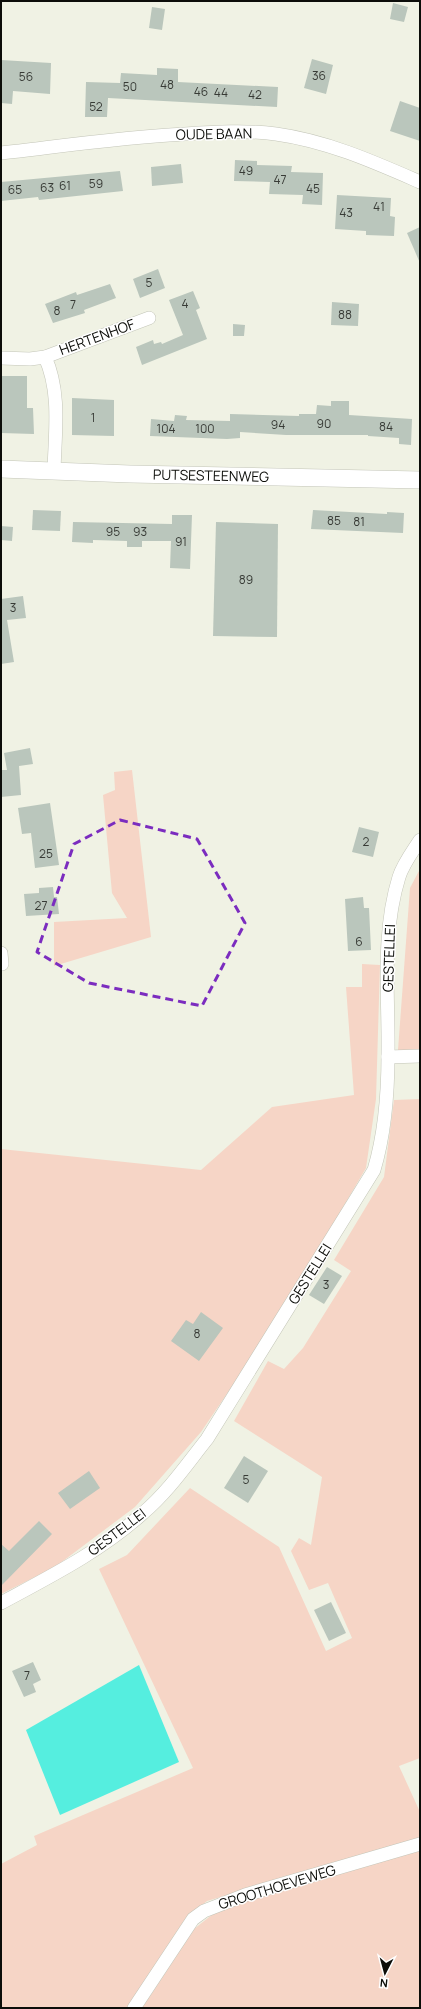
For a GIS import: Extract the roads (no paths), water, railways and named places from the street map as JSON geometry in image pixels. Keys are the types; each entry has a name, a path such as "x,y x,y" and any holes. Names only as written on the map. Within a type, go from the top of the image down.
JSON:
{"main road":[{"name":"PUTSESTEENWEG","path":"1,469 420,480"}],"street":[{"name":"OUDE BAAN","path":"1,153 145,136 219,132 275,134 331,146 371,160 420,182"},
{"name":"HERTENHOF","path":"1,358 30,359 45,356 149,318"},
{"name":"HERTENHOF","path":"45,356 52,372 55,396 54,471"},
{"name":"GESTELLEI","path":"1,1603 68,1567 109,1541 145,1512 178,1476 207,1439 374,1170 381,1146 385,1122 388,1057 387,957 390,916 399,875 420,840"},
{"path":"388,1057 420,1056"},
{"name":"GROOTHOEVEWEG","path":"134,2008 193,1919 204,1911 245,1895 420,1844"}],"water":[{"path":"139,1665 179,1762 60,1815 26,1730"}]}
